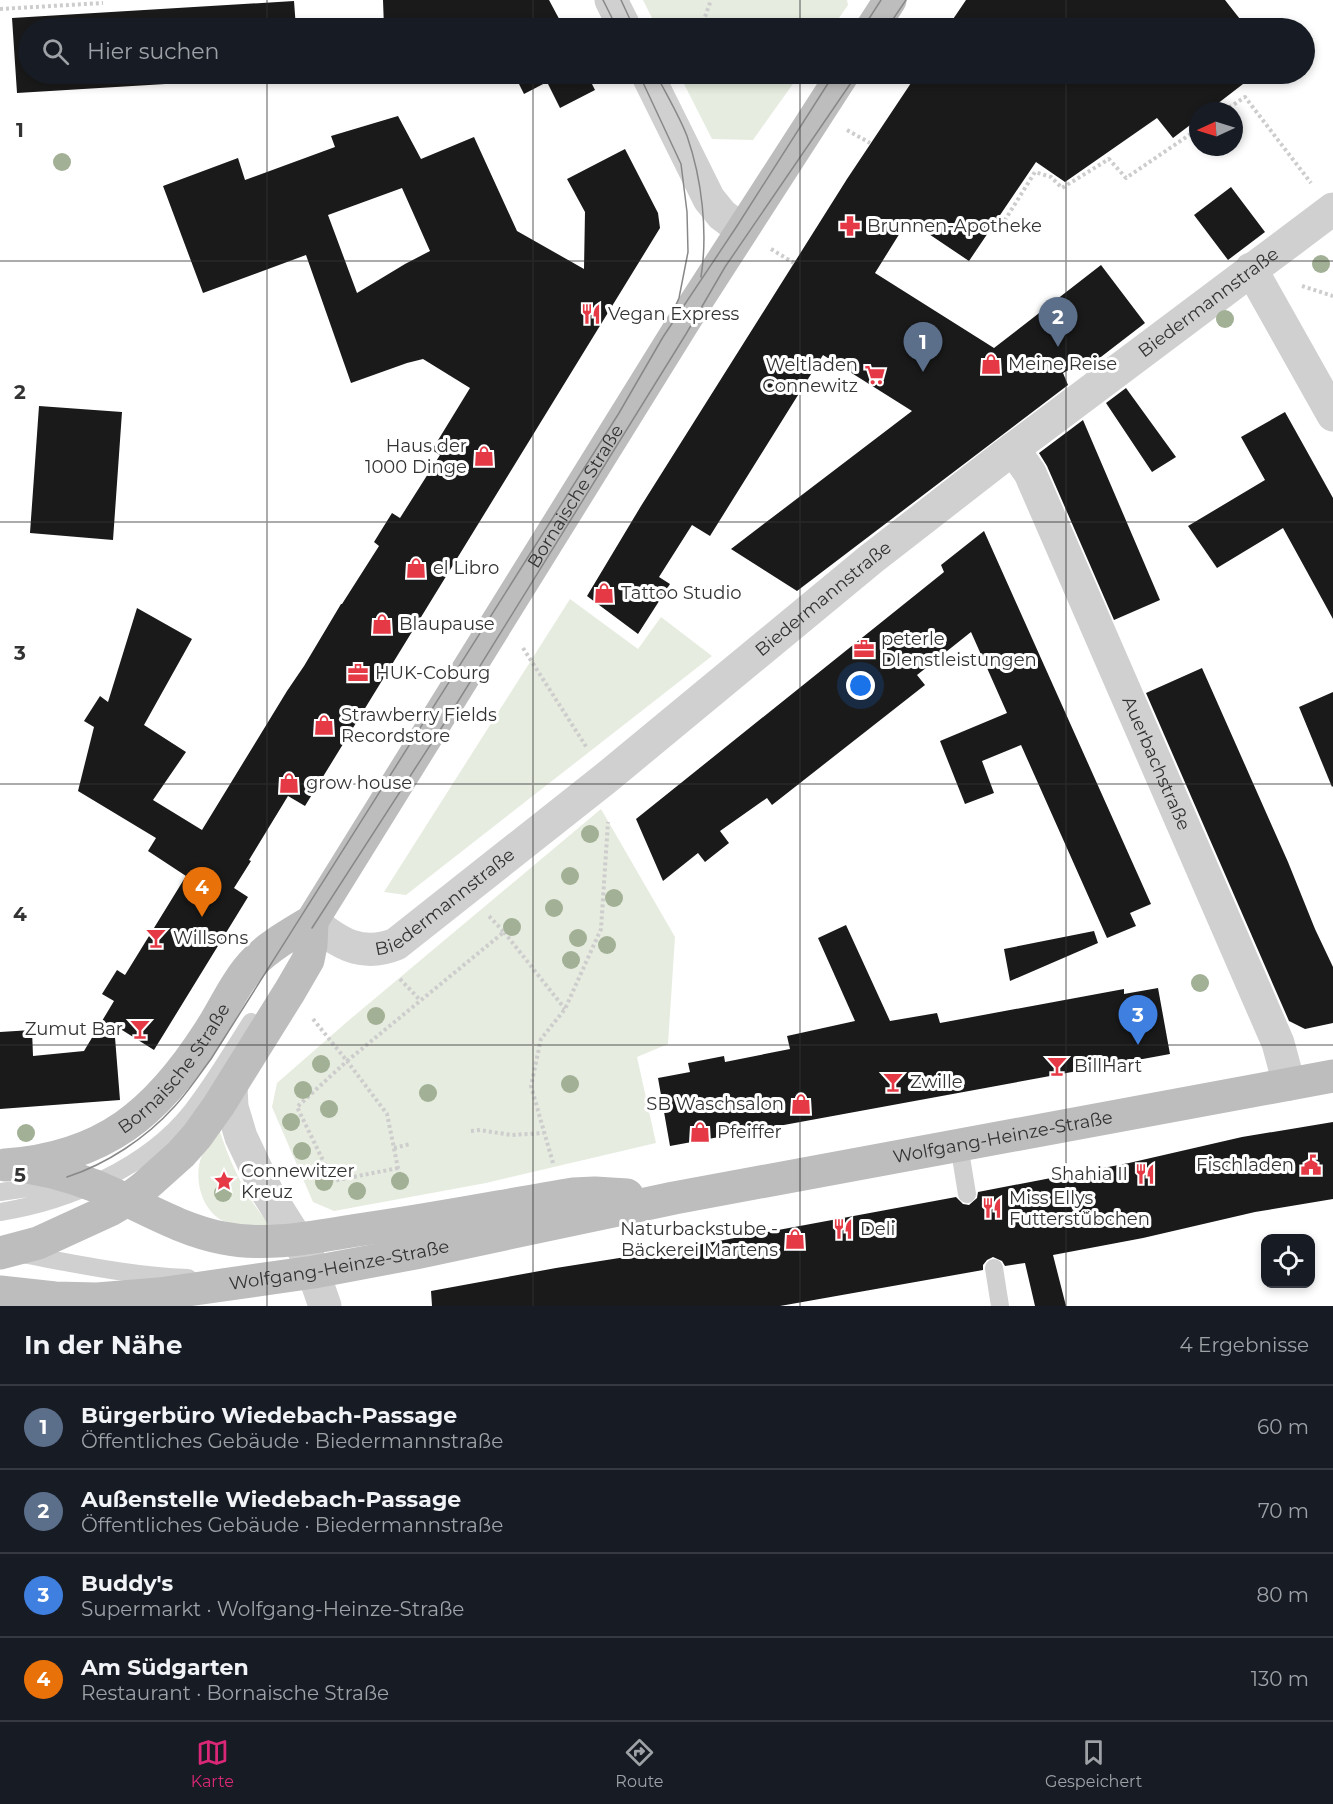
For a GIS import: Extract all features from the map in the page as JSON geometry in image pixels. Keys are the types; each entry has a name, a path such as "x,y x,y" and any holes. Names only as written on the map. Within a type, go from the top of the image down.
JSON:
{"main road":[{"path":"879,18 891,0"},
{"name":"Bornaische Straße","path":"3,1252 64,1232 127,1200 157,1177 181,1154 201,1130 231,1086 308,960 312,925 741,230 836,84"},
{"name":"Bornaische Straße","path":"2,1174 88,1147 114,1134 138,1116 172,1084 250,966 289,935 312,925"},
{"name":"Wolfgang-Heinze-Straße","path":"2,1174 37,1169 79,1181 191,1229 221,1238 254,1242 306,1256 414,1253 674,1198 1333,1076"},
{"name":"Wolfgang-Heinze-Straße","path":"0,1292 55,1298 97,1299 193,1290 428,1220 562,1196 595,1193 674,1198"}],"street":[{"path":"611,0 620,18"},
{"path":"652,84 709,199 722,215 741,230"},
{"name":"Biedermannstraße","path":"312,925 350,947 368,950 386,948 400,941 606,778 871,559 1332,209"},
{"path":"1251,269 1333,415"},
{"name":"Auerbachstraße","path":"1013,449 1030,473 1073,571 1278,1043 1289,1084"},
{"name":"Wolfgang-Heinze-Straße","path":"231,1086 232,1107 241,1137 267,1192 306,1256"},
{"path":"306,1256 325,1306"}],"lane":[{"path":"0,1212 39,1204 79,1181 105,1179 164,1140 192,1111 216,1077 312,925"},
{"path":"958,1145 967,1194"},
{"path":"3,1252 167,1277 242,1278 306,1256"},
{"path":"994,1268 1000,1306"}],"path":[{"path":"705,18 711,0"},
{"path":"0,9 103,3"},
{"path":"1238,102 1245,97 1332,209"},
{"path":"999,217 1005,220 1035,172 1051,177 1062,188 1109,159 1126,178 1189,135"},
{"path":"502,615 606,778 608,823 601,930 565,1009 541,1039 531,1086 562,1196"},
{"path":"464,890 504,932 565,1009"},
{"path":"290,991 347,1061 387,1114 398,1168 333,1181 297,1107 347,1061 504,932"},
{"path":"471,1131 480,1130 511,1135 544,1133"},
{"path":"394,1148 410,1144"}],"shaded area":[{"path":"643,0 847,0 848,5 839,18 652,18"},
{"path":"684,84 793,84 753,140 712,139"},
{"path":"570,599 638,649 661,617 712,656 406,895 384,892"},
{"path":"601,809 675,937 668,1044 637,1057 656,1143 486,1183 334,1211 313,1202 272,1107 277,1083"},
{"path":"219,1129 240,1180 254,1205 271,1226 229,1223 213,1214 207,1206 200,1189 198,1170 203,1153"}],"building":[{"path":"383,0 549,0 559,18 384,18"},
{"path":"966,0 1225,0 1239,18 954,18"},
{"path":"294,1 295,18 18,18 18,84 166,84 17,93 12,18"},
{"path":"519,84 543,84 524,94"},
{"path":"548,84 592,84 595,90 560,108"},
{"path":"910,84 1243,84 1220,102 1189,102 1189,126 1173,138 1157,118 1065,182 1036,162 969,261 908,220 875,273 994,348 1101,265 1145,323 1084,370 1080,364 1063,373 1068,385 797,591 731,549 912,411 823,355 710,536 692,525 659,577 670,584 638,634 587,596 847,179"},
{"path":"398,116 421,159 474,137 517,231 584,269 585,212 567,179 625,149 658,213 660,228 305,806 288,796 234,888 248,897 154,1050 114,1025 120,1100 0,1109 0,1032 32,1030 33,1056 84,1051 114,1001 102,994 117,970 125,975 186,876 148,851 156,838 78,791 94,727 84,721 100,696 108,702 137,608 192,639 144,725 186,752 153,800 202,830 379,546 374,542 392,513 400,518 440,455 432,450 470,388 423,359 351,383 306,255 203,293 163,186 238,158 245,180 335,147 331,136","holes":["402,188 430,251 357,293 328,215"]},
{"path":"1231,187 1265,232 1228,260 1194,215"},
{"path":"1126,388 1176,457 1152,472 1106,403"},
{"path":"39,406 122,412 113,540 30,533"},
{"path":"1285,412 1333,498 1333,619 1283,528 1217,568 1188,526 1265,480 1241,437"},
{"path":"1083,420 1160,600 1114,620 1047,466 1039,453"},
{"path":"984,531 1151,904 1130,913 1136,926 1107,938 1021,745 982,761 994,793 965,804 940,741 1007,713 971,632 917,675 925,685 772,805 767,798 720,831 729,843 705,862 698,853 663,881 636,819 944,572 941,565"},
{"path":"1202,668 1333,967 1333,1023 1305,1029 1289,1021 1146,693"},
{"path":"1333,692 1333,786 1332,787 1299,707"},
{"path":"846,925 890,1021 937,1013 940,1023 1124,989 1124,994 1158,988 1170,1054 670,1146 658,1078 690,1072 688,1063 724,1056 725,1062 790,1049 787,1036 855,1021 818,938"},
{"path":"1094,931 1098,943 1010,981 1004,949"},
{"path":"1333,1122 1333,1199 1255,1212 1143,1238 1053,1255 1066,1306 1035,1306 1025,1263 1005,1266 1002,1261 993,1257 983,1265 983,1270 780,1306 432,1306 431,1291 956,1197 963,1204 969,1205 977,1198 978,1192 1129,1163 1242,1137"}],"tram line":[{"path":"603,0 612,18"},
{"path":"621,0 629,18"},
{"path":"869,18 881,0"},
{"path":"894,18 906,0"},
{"path":"644,84 681,164 687,212 688,252 679,298 673,312"},
{"path":"661,84 687,136 700,188 704,224 701,277"},
{"path":"67,1177 97,1165 125,1149 151,1129 179,1101 211,1059 619,413 663,337 828,84"},
{"path":"312,928 449,716 686,334 725,267 850,84"}],"place":[{"name":"Brunnen-Apotheke","path":"850,226"},
{"name":"Vegan Express","path":"591,314"},
{"name":"Außenstelle Wiedebach-Passage","path":"1058,347"},
{"name":"Meine Reise","path":"991,364"},
{"name":"Bürgerbüro Wiedebach-Passage","path":"923,372"},
{"name":"Weltladen Connewitz","path":"875,375"},
{"name":"Haus der 1000 Dinge","path":"484,456"},
{"name":"el Libro","path":"416,568"},
{"name":"Tattoo Studio","path":"604,593"},
{"name":"Blaupause","path":"382,624"},
{"name":"peterle DIenstleistungen","path":"864,649"},
{"name":"HUK-Coburg","path":"358,673"},
{"name":"Strawberry Fields Recordstore","path":"324,725"},
{"name":"grow house","path":"289,783"},
{"name":"Am Südgarten","path":"202,917"},
{"name":"Willsons","path":"156,938"},
{"name":"Zumut Bar","path":"140,1029"},
{"name":"Buddy's","path":"1138,1045"},
{"name":"BillHart","path":"1057,1066"},
{"name":"Zwille","path":"893,1082"},
{"name":"SB Waschsalon","path":"801,1104"},
{"name":"Pfeiffer","path":"700,1132"},
{"name":"Fischladen","path":"1311,1165"},
{"name":"Shahia II","path":"1145,1174"},
{"name":"Connewitzer Kreuz","path":"224,1181"},
{"name":"Miss Ellys Futterstübchen","path":"992,1208"},
{"name":"Deli","path":"843,1229"},
{"name":"Naturbackstube - Bäckerei Martens","path":"795,1239"}]}
